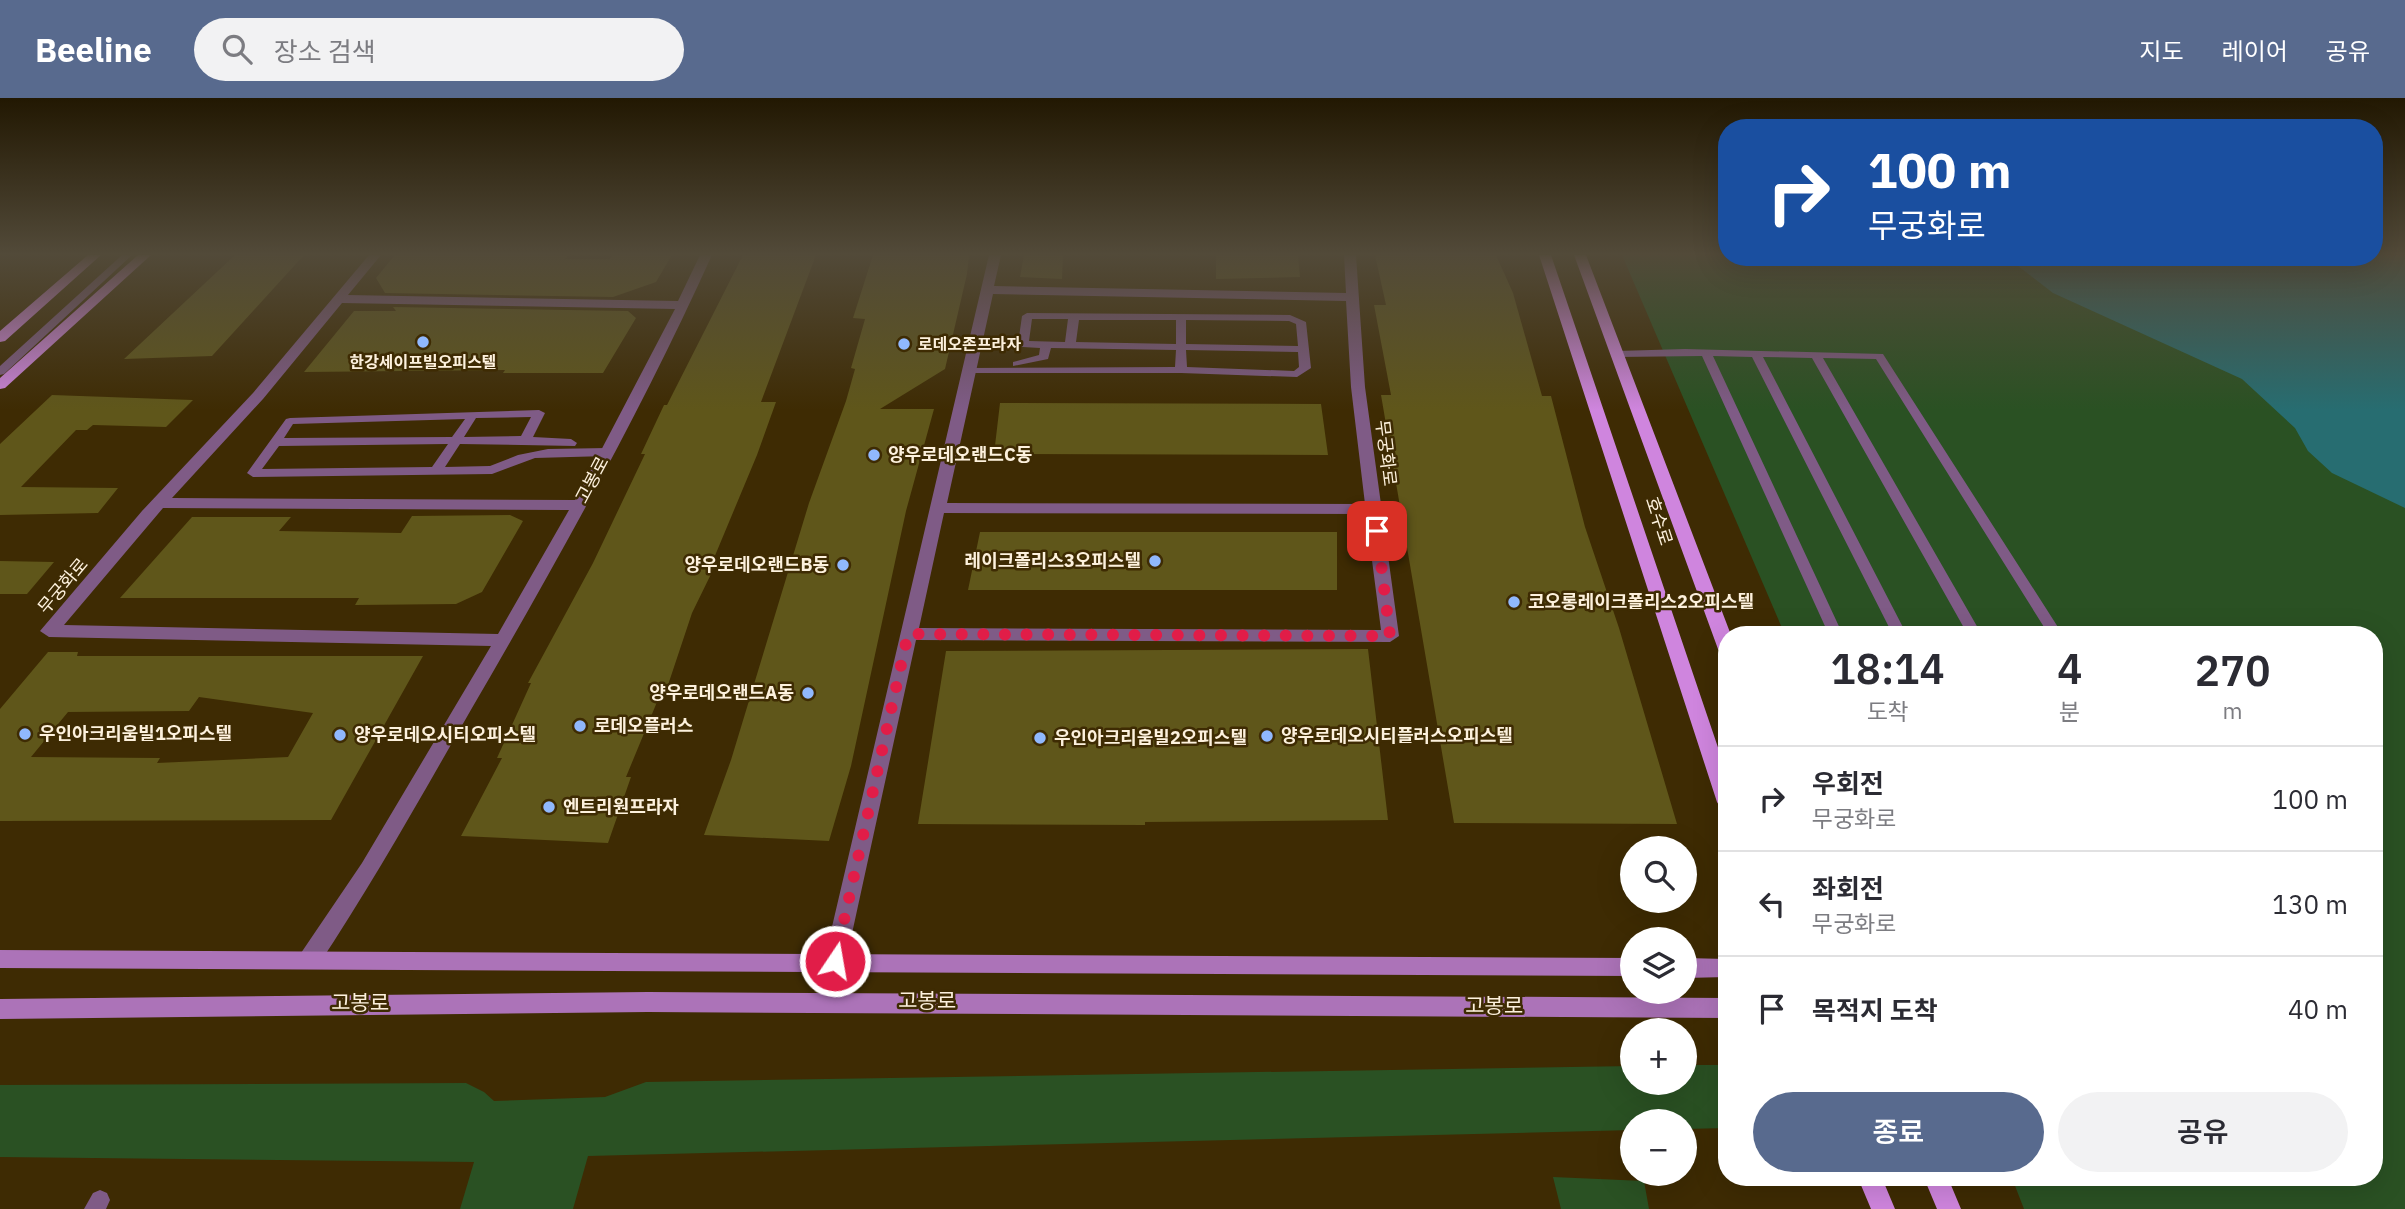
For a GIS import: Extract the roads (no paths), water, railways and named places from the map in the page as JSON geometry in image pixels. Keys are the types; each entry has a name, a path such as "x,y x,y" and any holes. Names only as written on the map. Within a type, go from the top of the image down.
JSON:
{"main road":[{"path":"0,338 36,307"},
{"path":"0,385 87,307"},
{"name":"호수로","path":"1562,307 1718,775"},
{"name":"호수로","path":"1599,307 1718,626"},
{"path":"0,959 1620,967"},
{"path":"1697,968 1718,968"},
{"name":"고봉로","path":"0,1009 280,1003 824,1000 1718,1007"},
{"path":"1873,1186 1883,1209"},
{"path":"1940,1186 1950,1209"}],"street":[{"name":"무궁화로","path":"334,307 50,631 503,640"},
{"name":"고봉로","path":"309,960 348,906 503,640 579,505 683,307"},
{"path":"835,961 983,307"},
{"name":"무궁화로","path":"908,634 1390,636 1358,387 1353,307"},
{"path":"160,503 579,505"},
{"path":"937,508 1374,509"}],"lane":[{"path":"0,372 71,307"},
{"path":"969,368 1297,374 1305,368 1305,349 1301,322 1294,318 1027,316 1023,344 1305,349"},
{"path":"1070,345 1074,317"},
{"path":"1181,318 1181,370"},
{"path":"969,368 1027,363 1044,357 1046,345"},
{"path":"1706,352 1832,626"},
{"path":"1617,354 1706,352 1879,356 2050,626"},
{"path":"1756,353 1895,626"},
{"path":"1816,355 1970,626"},
{"path":"525,440 539,413 290,421 253,473 492,470 518,456 609,448"},
{"path":"435,472 473,415"},
{"path":"274,442 455,443 525,440 609,448"}],"water":[{"path":"2083,307 2405,307 2405,508 2332,473 2308,451 2295,428 2242,379"}],"place":[{"name":"한강세이프빌오피스텔","path":"423,342"},
{"name":"로데오존프라자","path":"904,344"},
{"name":"양우로데오랜드C동","path":"874,455"},
{"name":"레이크폴리스3오피스텔","path":"1155,561"},
{"name":"양우로데오랜드B동","path":"843,565"},
{"name":"코오롱레이크폴리스2오피스텔","path":"1514,602"},
{"name":"양우로데오랜드A동","path":"808,693"},
{"name":"로데오플러스","path":"580,726"},
{"name":"우인아크리움빌1오피스텔","path":"25,734"},
{"name":"양우로데오시티오피스텔","path":"340,735"},
{"name":"양우로데오시티플러스오피스텔","path":"1267,736"},
{"name":"우인아크리움빌2오피스텔","path":"1040,738"},
{"name":"엔트리원프라자","path":"549,807"}]}
